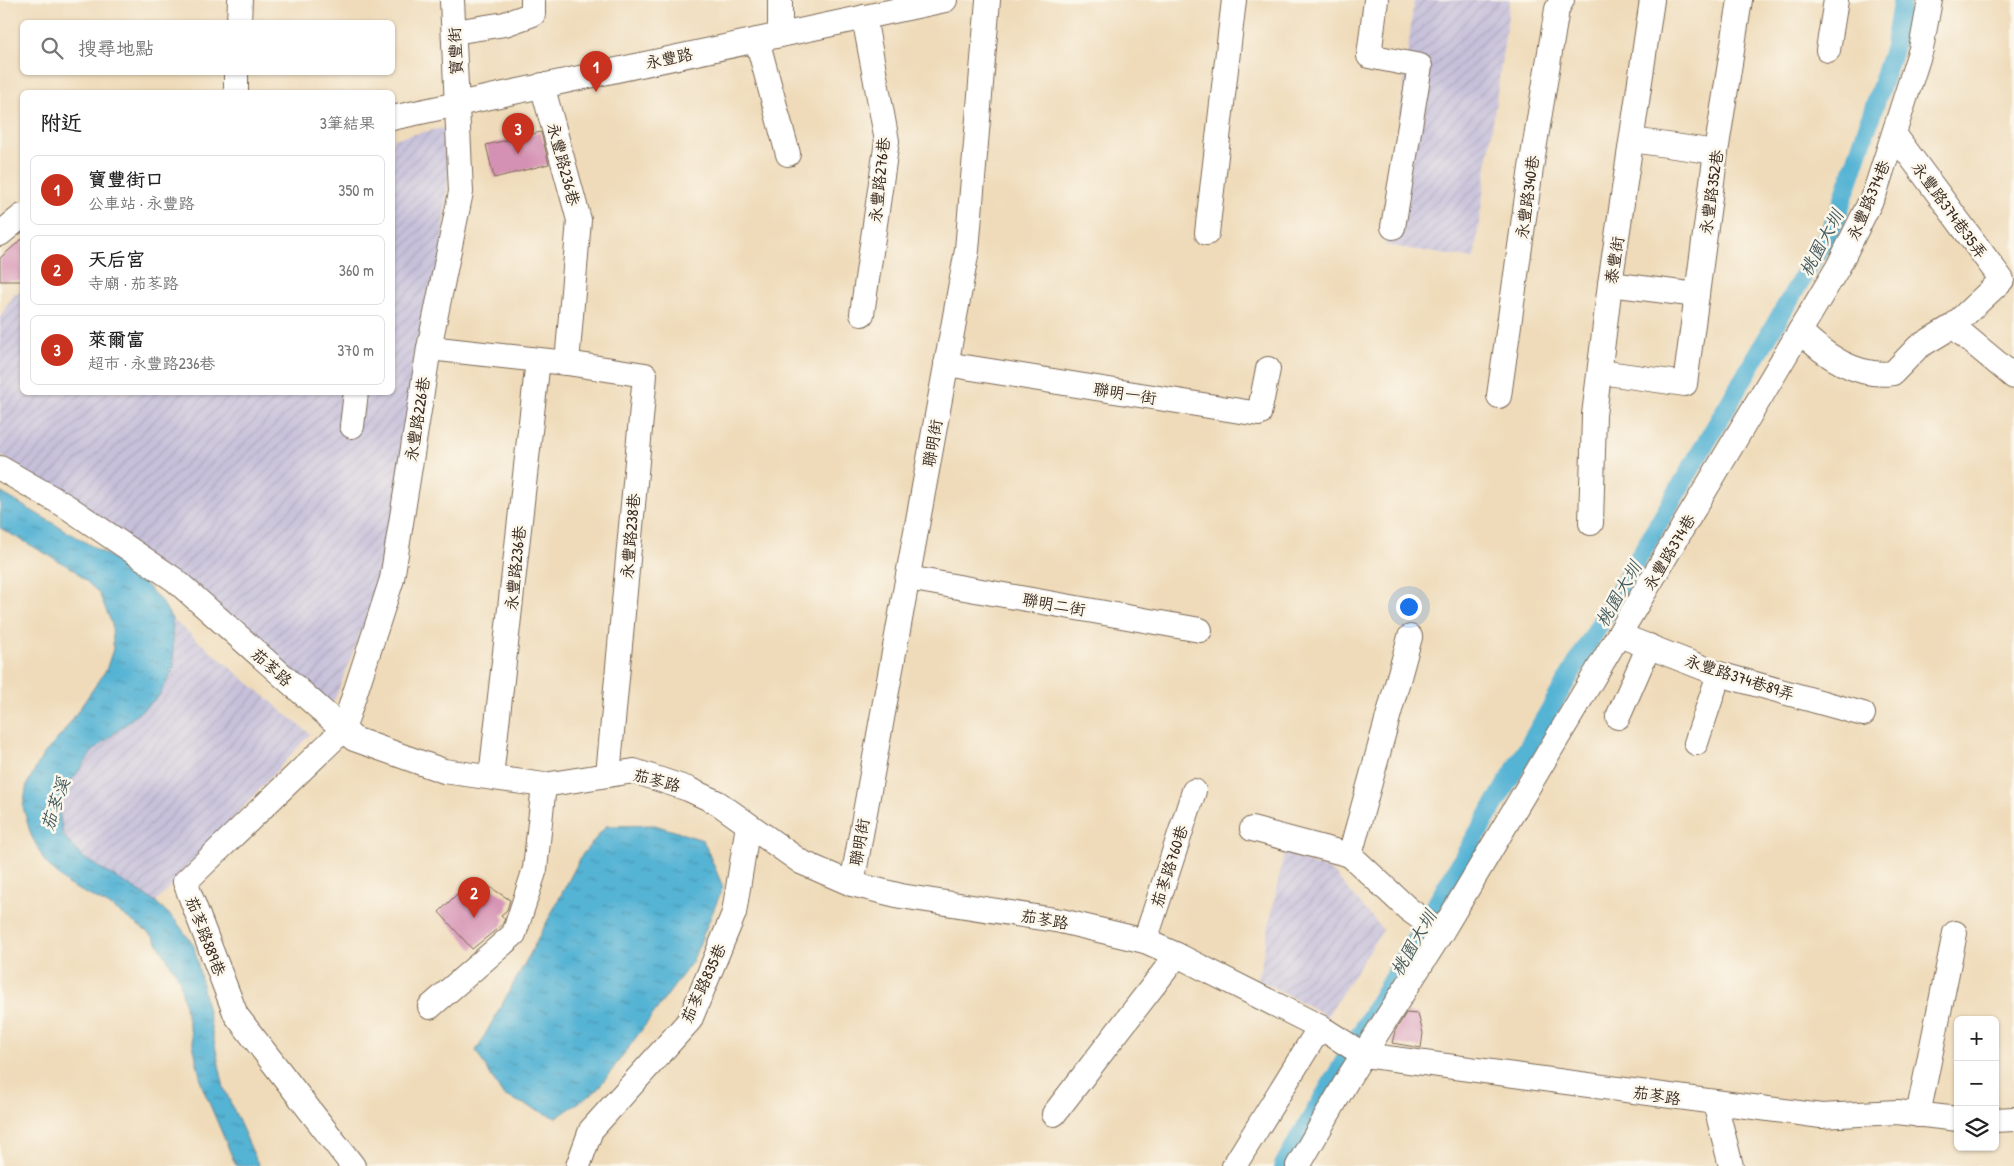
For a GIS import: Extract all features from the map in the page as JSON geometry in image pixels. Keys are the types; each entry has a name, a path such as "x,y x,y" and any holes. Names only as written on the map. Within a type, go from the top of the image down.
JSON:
{"street":[{"path":"239,20 240,0"},
{"name":"寶豐街","path":"452,0 458,103"},
{"path":"454,32 505,24 533,14 533,0"},
{"path":"780,0 780,35"},
{"name":"永豐路","path":"395,117 945,0"},
{"name":"聯明街","path":"852,884 967,250 988,0"},
{"path":"1208,233 1234,0"},
{"path":"1376,0 1369,56 1420,66 1393,227"},
{"name":"永豐路340巷","path":"1499,396 1530,168 1557,9 1562,0"},
{"name":"永豐路352巷","path":"1600,372 1685,384 1716,152 1740,0"},
{"path":"1828,50 1836,0"},
{"name":"永豐路374巷","path":"1298,1166 1361,1053 1619,635 1838,267 1875,192 1921,49 1930,0"},
{"name":"泰豐街","path":"1591,523 1594,415 1610,284 1632,140 1647,1"},
{"name":"永豐路276巷","path":"862,314 886,141 864,17"},
{"path":"757,40 788,154"},
{"path":"236,75 236,90"},
{"name":"永豐路236巷","path":"542,85 579,220 567,363"},
{"name":"永豐路226巷","path":"343,730 392,579 429,348 461,192 458,103"},
{"name":"永豐路374巷35弄","path":"1800,331 1814,345 1854,369 1876,375 1893,373 1918,347 1953,326 2002,280 1894,134"},
{"path":"1632,140 1716,152"},
{"path":"0,234 20,218"},
{"path":"1610,284 1697,295"},
{"path":"1953,326 2014,377"},
{"path":"429,348 567,363"},
{"name":"永豐路236巷","path":"491,777 538,360"},
{"name":"永豐路238巷","path":"567,363 645,375 608,775"},
{"name":"聯明一街","path":"946,364 1259,414 1268,369"},
{"path":"352,426 356,395"},
{"name":"茄苳路","path":"0,468 66,506 175,580 354,739 444,770 544,785 634,771 688,789 718,803 801,862 852,884 901,896 1061,921 1145,942 1177,955 1325,1030 1361,1053 1821,1116 1897,1112 1954,1119"},
{"name":"聯明二街","path":"908,578 1200,630"},
{"name":"永豐路374巷89弄","path":"1619,635 1719,674 1863,714"},
{"path":"1350,855 1410,638"},
{"path":"1618,717 1649,646"},
{"path":"1696,743 1719,674"},
{"name":"茄苳路889巷","path":"343,730 185,882 236,1015 353,1166"},
{"path":"430,1007 514,934 535,870 544,785"},
{"name":"茄苳路760巷","path":"1145,942 1194,791"},
{"name":"茄苳路835巷","path":"578,1166 591,1130 690,1020 734,913 748,826"},
{"path":"1252,828 1350,855 1408,909 1436,930"},
{"path":"1918,1115 1955,933"},
{"path":"1054,1114 1177,955"},
{"path":"1234,1166 1325,1030"},
{"path":"1716,1103 1731,1166"},
{"path":"1999,1120 2014,1119"}],"shaded area":[{"path":"1414,0 1510,0 1474,259 1385,245"},
{"path":"442,128 452,136 419,491 412,500 334,701 321,701 89,512 0,455 0,318 14,293 20,292 20,395 395,395 395,139"},
{"path":"172,619 310,734 156,902 82,857 63,835 59,810 67,787 93,751 159,696 174,668"},
{"path":"1284,853 1333,872 1383,930 1327,1016 1258,979"}],"water":[{"name":"茄苳溪","path":"0,492 119,562 139,578 162,602 172,619 174,668 159,696 93,751 67,787 59,810 63,835 82,857 156,902 176,921 194,946 224,1088 259,1166 236,1166 202,1086 179,978 153,936 112,907 67,884 45,862 31,835 23,807 27,784 43,755 63,733 106,670 113,649 112,624 99,593 73,569 0,528"},
{"path":"655,825 703,840 723,887 692,962 597,1090 556,1118 503,1095 476,1051 582,855 606,826"}],"building":[{"path":"541,132 549,164 494,178 486,145"},
{"path":"20,241 20,281 0,281 0,258"},
{"path":"490,887 510,900 507,910 501,915 505,919 502,925 472,949 439,912 462,889"},
{"path":"1406,1013 1418,1014 1423,1033 1421,1048 1392,1043 1395,1031"}],"waterway":[{"name":"桃園大圳","path":"1283,1166 1836,220 1894,48 1902,0"}],"place":[{"name":"寶豐街口","path":"596,92"},
{"name":"萊爾富","path":"518,154"},
{"name":"天后宮","path":"474,918"}]}
